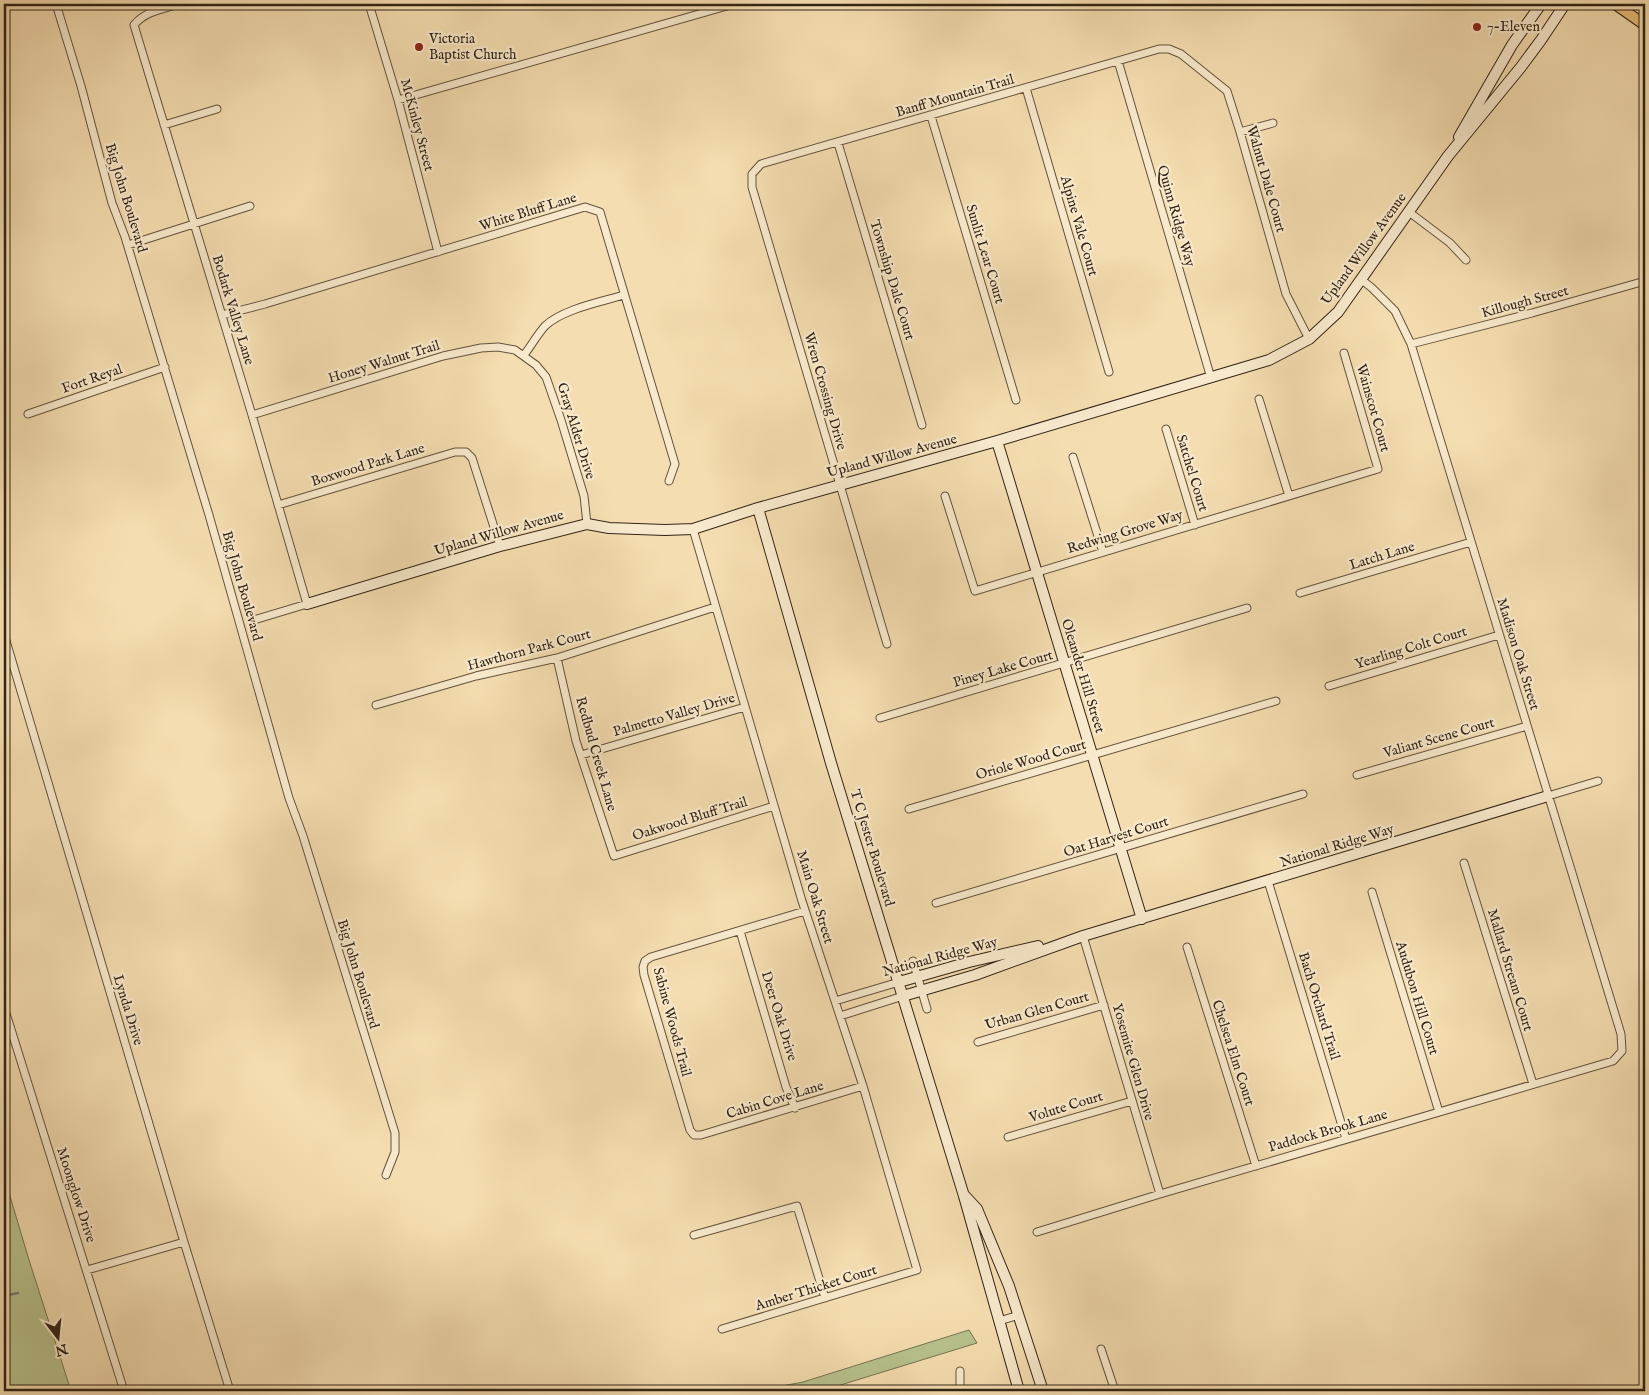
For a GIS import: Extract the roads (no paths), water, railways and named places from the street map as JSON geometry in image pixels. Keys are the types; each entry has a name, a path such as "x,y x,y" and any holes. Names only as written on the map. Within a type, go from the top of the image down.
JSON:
{"main road":[{"path":"1614,4 1645,25"}],"street":[{"name":"Big John Boulevard","path":"56,4 81,86 112,203 128,245 209,515 289,798 303,836 395,1132 395,1152 386,1175"},
{"name":"Bodark Valley Lane","path":"179,4 148,13 134,25 252,415 306,604"},
{"name":"McKinley Street","path":"370,4 398,100 438,252"},
{"path":"398,100 734,4"},
{"name":"Upland Willow Avenue","path":"1448,156 1499,67 1541,4"},
{"name":"Upland Willow Avenue","path":"254,620 500,546 587,524 609,528 693,529 839,484 997,441 1269,360 1309,339 1338,312 1448,156 1513,77 1565,4"},
{"name":"Banff Mountain Trail","path":"752,174 761,164 1159,49 1169,50"},
{"name":"Walnut Dale Court","path":"1169,50 1181,54 1227,91 1286,294 1309,339"},
{"name":"Quinn Ridge Way","path":"1118,61 1211,378"},
{"path":"1499,67 1513,77"},
{"name":"Alpine Vale Court","path":"1026,88 1108,372"},
{"path":"164,125 217,109"},
{"name":"Sunlit Lear Court","path":"931,116 1016,400"},
{"path":"1240,132 1272,123"},
{"name":"Township Dale Court","path":"838,143 922,425"},
{"name":"Wren Crossing Drive","path":"752,174 752,187 887,644"},
{"path":"128,245 250,206"},
{"name":"White Bluff Lane","path":"222,315 265,304 585,207 600,212 675,464 668,482"},
{"path":"1409,212 1450,243 1466,260"},
{"name":"Madison Oak Street","path":"1362,280 1395,311 1411,344 1621,1034 1622,1051"},
{"name":"Killough Street","path":"1411,344 1532,313 1645,281"},
{"path":"524,355 545,326 555,319 570,312 624,295"},
{"name":"Honey Walnut Trail","path":"252,415 443,356 481,348 498,347 515,350 524,355"},
{"name":"Wainscot Court","path":"1344,353 1378,469"},
{"name":"Gray Alder Drive","path":"524,355 546,377 584,496 587,524"},
{"name":"Fort Reyal","path":"28,414 165,367"},
{"path":"1259,399 1289,496"},
{"name":"Satchel Court","path":"1166,429 1195,525"},
{"name":"Oleander Hill Street","path":"997,441 1142,918"},
{"name":"Boxwood Park Lane","path":"278,505 455,452 466,452 472,458 500,546"},
{"path":"1073,457 1103,552"},
{"name":"Redwing Grove Way","path":"945,496 975,591 1378,469"},
{"name":"T C Jester Boulevard","path":"758,508 831,763 964,1196 1019,1391"},
{"name":"Main Oak Street","path":"693,529 805,911 863,1086 917,1270"},
{"name":"Latch Lane","path":"1300,593 1471,542"},
{"name":"Hawthorn Park Court","path":"376,705 476,676 558,658 715,607"},
{"name":"Piney Lake Court","path":"880,718 1247,608"},
{"name":"Lynda Drive","path":"4,634 230,1391"},
{"name":"Yearling Colt Court","path":"1330,686 1499,635"},
{"name":"Redbud Creek Lane","path":"558,658 576,741 614,856"},
{"name":"Oriole Wood Court","path":"908,809 1276,701"},
{"name":"Palmetto Valley Drive","path":"581,756 745,707"},
{"name":"Valiant Scene Court","path":"1357,775 1527,726"},
{"name":"National Ridge Way","path":"840,1016 975,975 1083,936 1598,781"},
{"name":"Oat Harvest Court","path":"936,903 1303,794"},
{"name":"Oakwood Bluff Trail","path":"614,856 774,806"},
{"name":"Mallard Stream Court","path":"1464,863 1533,1084"},
{"name":"Bach Orchard Trail","path":"1268,881 1346,1139"},
{"name":"Audubon Hill Court","path":"1372,892 1439,1112"},
{"name":"Sabine Woods Trail","path":"694,1134 690,1130 644,975 645,961 805,911"},
{"name":"Deer Oak Drive","path":"740,931 786,1086 795,1108"},
{"name":"National Ridge Way","path":"835,1000 969,962 1083,936"},
{"name":"Yosemite Glen Drive","path":"1083,936 1160,1194"},
{"name":"Chelsea Elm Court","path":"1187,947 1256,1166"},
{"path":"913,961 927,1009"},
{"name":"Urban Glen Court","path":"978,1042 1104,1005"},
{"name":"Moonglow Drive","path":"4,1007 124,1391"},
{"name":"Paddock Brook Lane","path":"1038,1232 1160,1194 1613,1061 1622,1051"},
{"name":"Cabin Cove Lane","path":"694,1134 701,1135 863,1086"},
{"name":"Volute Court","path":"1008,1137 1132,1100"},
{"name":"T C Jester Boulevard","path":"964,1196 977,1209 1009,1286 1043,1391"},
{"path":"694,1236 797,1206 825,1298"},
{"path":"87,1270 184,1242"},
{"name":"Amber Thicket Court","path":"722,1330 917,1270"},
{"path":"999,1321 1019,1315"},
{"path":"1101,1349 1115,1391"},
{"path":"960,1371 960,1391"}],"waterway":[{"path":"4,1296 18,1293"}],"place":[{"name":"7-Eleven","path":"1477,27"},
{"name":"Victoria Baptist Church","path":"419,47"}]}
